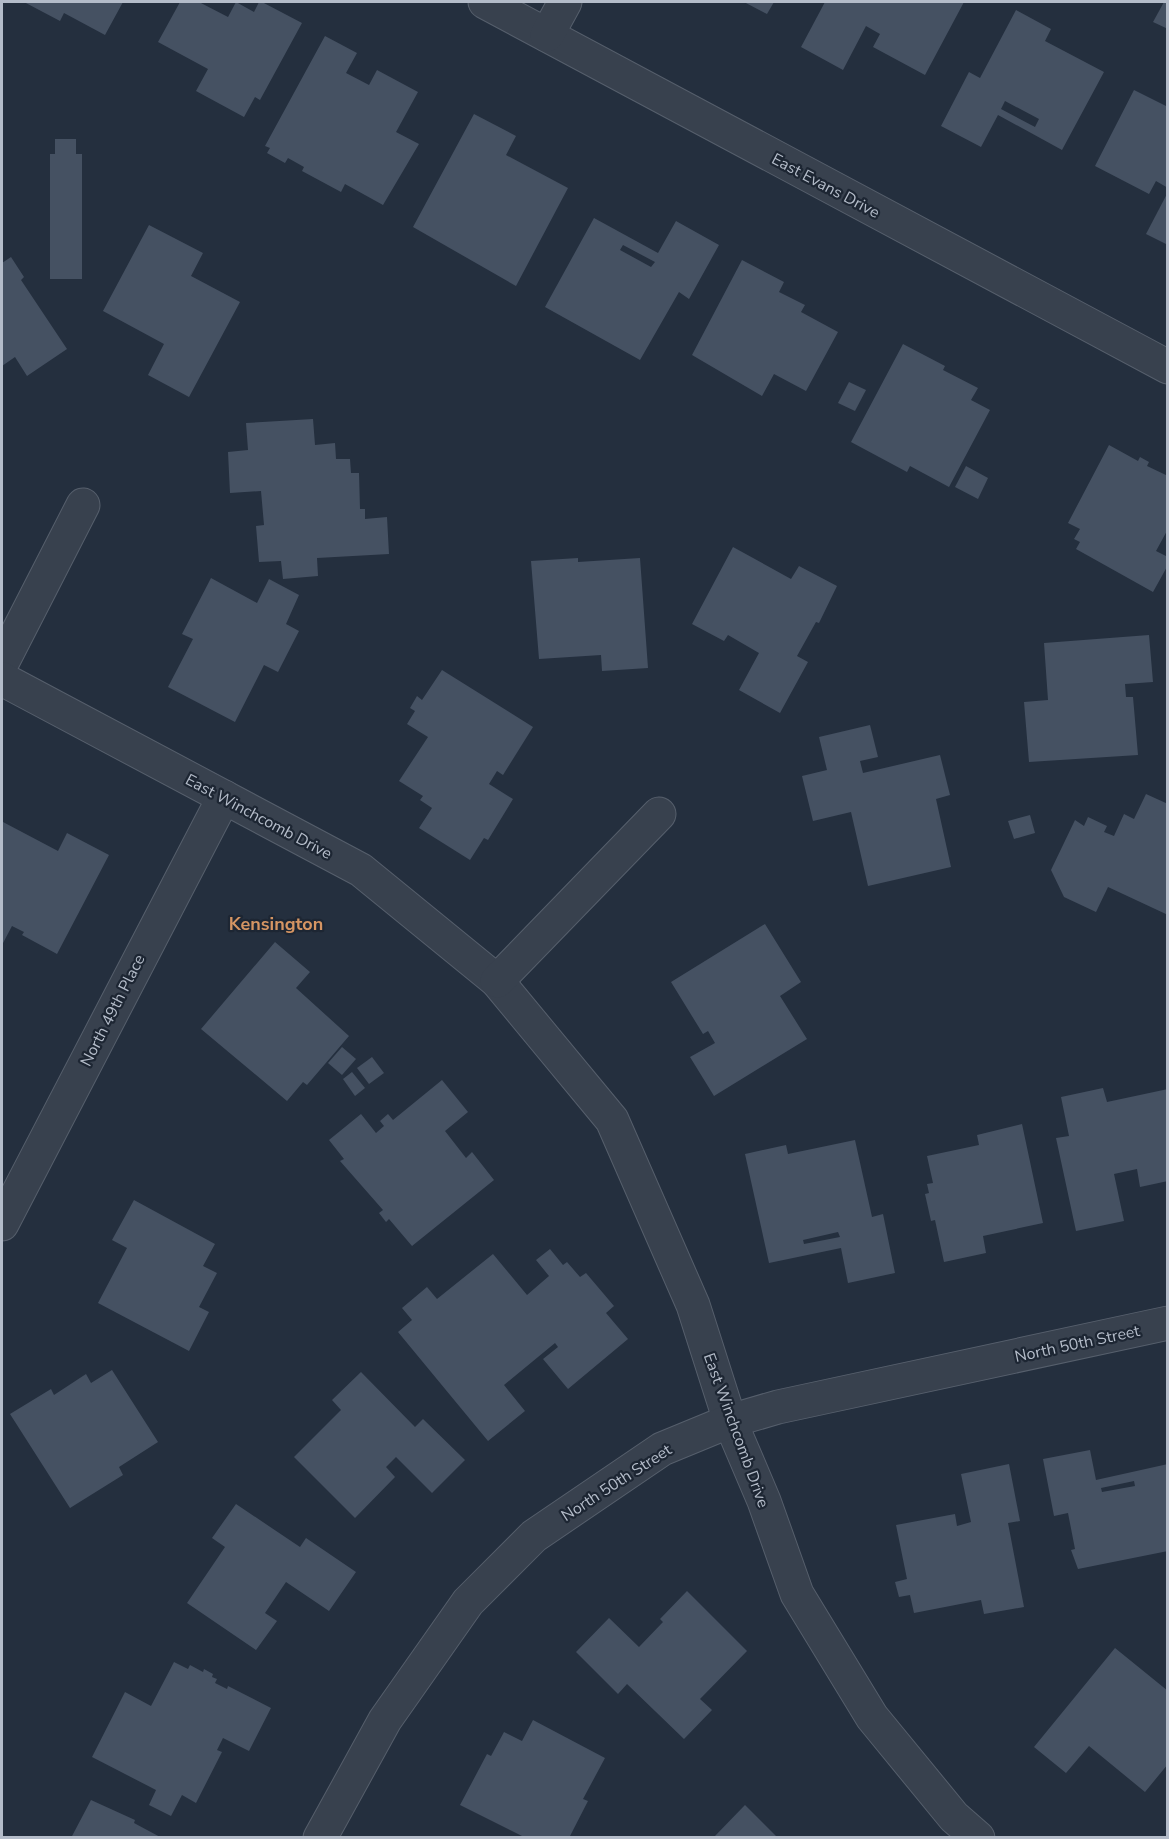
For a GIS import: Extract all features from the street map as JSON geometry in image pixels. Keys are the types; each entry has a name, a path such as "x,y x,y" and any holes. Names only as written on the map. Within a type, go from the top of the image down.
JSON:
{"street":[{"name":"East Evans Drive","path":"484,2 1167,367"},
{"path":"547,35 565,2"},
{"path":"2,663 83,505"},
{"name":"East Winchcomb Drive","path":"2,679 361,870 497,981 612,1120 693,1305 730,1421 764,1501 797,1594 872,1717 954,1817 978,1838"},
{"name":"North 49th Place","path":"2,1224 224,797"},
{"path":"497,981 659,814"},
{"name":"North 50th Street","path":"320,1838 385,1720 468,1602 544,1530 662,1449 730,1421 861,1388 1167,1323"}],"building":[{"path":"24,2 123,2 105,35 64,13 60,21"},
{"path":"180,2 199,2 228,17 236,2 254,12 259,2 262,2 302,23 260,100 255,97 244,117 196,91 208,69 158,42"},
{"path":"744,2 774,2 767,14"},
{"path":"825,2 964,2 925,75 873,47 880,34 866,26 843,70 801,47"},
{"path":"1164,2 1168,2 1168,29 1153,22"},
{"path":"1016,10 1051,29 1045,41 1104,72 1062,150 998,115 981,147 941,126 969,72 980,78","holes":["1005,101 1039,119 1035,127 1001,109"]},
{"path":"325,36 357,53 346,73 369,85 377,70 418,92 396,132 419,144 383,205 345,184 341,192 302,171 304,167 288,158 285,163 267,153 270,148 265,146"},
{"path":"1134,90 1168,107 1168,188 1156,181 1149,194 1095,166"},
{"path":"474,114 516,136 506,155 568,188 516,286 413,227"},
{"path":"55,139 76,139 76,154 82,154 82,279 50,279 50,154 55,154"},
{"path":"1168,192 1168,245 1146,234"},
{"path":"594,218 658,253 676,221 719,245 689,299 679,292 640,360 545,307","holes":["623,245 655,262 651,267 620,250"]},
{"path":"149,225 203,253 191,276 240,302 189,397 148,375 164,344 103,311"},
{"path":"11,257 24,277 21,280 67,349 27,376 15,357 2,366 2,263"},
{"path":"742,260 784,282 779,292 805,305 801,312 838,332 806,391 774,374 762,396 692,355"},
{"path":"903,344 945,366 943,370 978,388 971,400 990,410 949,487 910,466 907,472 851,442"},
{"path":"849,382 866,390 855,411 838,403"},
{"path":"313,419 315,445 335,443 336,459 350,459 351,473 359,473 360,509 365,509 365,519 387,517 389,554 317,558 318,576 283,579 281,561 259,562 256,526 264,525 261,491 230,493 228,452 248,450 246,423"},
{"path":"1109,445 1138,461 1140,457 1149,462 1147,466 1168,476 1168,529 1156,551 1168,557 1168,565 1153,592 1076,549 1080,542 1074,539 1080,529 1068,523"},
{"path":"966,466 988,478 978,499 955,487"},
{"path":"733,547 791,579 799,566 837,586 819,623 816,622 797,656 808,662 780,713 739,690 759,653 728,635 724,641 692,624"},
{"path":"578,558 578,562 640,558 648,668 602,671 601,655 539,659 531,561"},
{"path":"211,578 257,603 269,579 299,595 286,624 299,631 278,672 264,665 235,722 168,687 193,639 182,634"},
{"path":"1149,635 1153,682 1125,684 1126,697 1133,697 1138,755 1029,762 1024,702 1048,700 1044,643"},
{"path":"442,670 533,727 503,775 497,771 489,784 513,799 488,840 484,838 470,860 419,828 432,808 420,800 423,796 399,781 428,737 407,724 415,711 410,708 417,696 422,700"},
{"path":"870,725 878,757 860,761 863,773 940,755 950,795 936,799 951,867 868,886 851,812 813,821 802,776 827,770 819,737"},
{"path":"1146,794 1168,804 1168,915 1108,887 1096,912 1064,897 1051,870 1075,820 1084,826 1088,817 1107,826 1104,832 1114,836 1124,814 1134,819"},
{"path":"1030,815 1035,833 1014,839 1008,821"},
{"path":"3,822 58,851 67,833 109,855 57,954 22,935 24,932 12,926 2,945"},
{"path":"765,924 801,982 780,996 807,1039 714,1096 690,1057 715,1043 708,1031 703,1034 671,982"},
{"path":"275,942 310,972 296,988 349,1036 307,1085 303,1082 287,1101 201,1029"},
{"path":"342,1047 356,1059 342,1075 328,1063"},
{"path":"372,1057 384,1073 369,1084 357,1068"},
{"path":"352,1072 365,1088 355,1096 343,1079"},
{"path":"442,1080 468,1112 445,1131 466,1158 472,1152 494,1180 412,1246 389,1219 386,1222 379,1213 383,1210 340,1161 344,1159 329,1140 361,1114 376,1133 384,1126 380,1121 388,1114 393,1120"},
{"path":"1103,1088 1107,1102 1168,1089 1168,1181 1140,1187 1137,1169 1114,1174 1124,1221 1076,1231 1056,1138 1069,1136 1061,1097"},
{"path":"1022,1124 1043,1223 983,1236 986,1253 944,1262 935,1220 931,1221 925,1194 929,1193 927,1184 933,1183 927,1156 979,1145 977,1135"},
{"path":"855,1140 872,1217 883,1214 895,1273 848,1283 841,1248 769,1263 745,1154 786,1145 788,1154","holes":["838,1232 840,1237 804,1244 803,1240"]},
{"path":"134,1200 215,1244 203,1266 217,1273 199,1307 209,1312 189,1351 98,1303 127,1248 112,1240"},
{"path":"550,1249 563,1265 567,1262 580,1277 586,1273 614,1306 606,1313 628,1339 568,1389 543,1359 558,1347 555,1343 504,1385 525,1411 488,1441 398,1332 412,1320 402,1308 427,1287 437,1299 493,1254 527,1295 549,1276 536,1260"},
{"path":"112,1370 158,1442 119,1467 123,1475 70,1508 10,1414 51,1389 54,1395 86,1374 91,1383"},
{"path":"361,1372 415,1427 423,1419 465,1460 432,1493 396,1457 386,1467 395,1477 355,1518 294,1457 341,1410 332,1400"},
{"path":"1090,1450 1096,1480 1168,1464 1168,1551 1078,1569 1071,1550 1075,1549 1068,1513 1054,1516 1043,1459","holes":["1134,1481 1135,1486 1102,1492 1101,1488"]},
{"path":"1009,1464 1020,1521 1008,1523 1024,1607 984,1614 981,1600 914,1613 910,1595 899,1597 895,1582 907,1579 896,1525 955,1514 957,1526 971,1522 961,1474"},
{"path":"236,1504 300,1547 306,1538 356,1572 329,1611 286,1582 265,1613 277,1621 256,1650 187,1603 225,1547 212,1538"},
{"path":"687,1591 747,1651 700,1699 712,1710 684,1739 627,1684 618,1694 576,1652 609,1618 639,1647 663,1622 660,1619"},
{"path":"1115,1648 1168,1691 1168,1764 1145,1792 1089,1746 1066,1773 1034,1747"},
{"path":"174,1662 188,1669 190,1665 203,1672 204,1669 217,1679 215,1683 227,1689 228,1686 271,1708 249,1751 223,1738 217,1750 222,1752 196,1803 182,1795 171,1816 149,1805 156,1790 92,1757 125,1692 151,1706"},
{"path":"533,1720 605,1758 583,1799 588,1801 569,1838 526,1838 460,1805 487,1754 491,1756 504,1732 522,1741"},
{"path":"91,1800 135,1820 134,1823 162,1838 71,1838"},
{"path":"745,1805 778,1838 713,1838"}],"district":[{"name":"Kensington","path":"276,924"}]}
